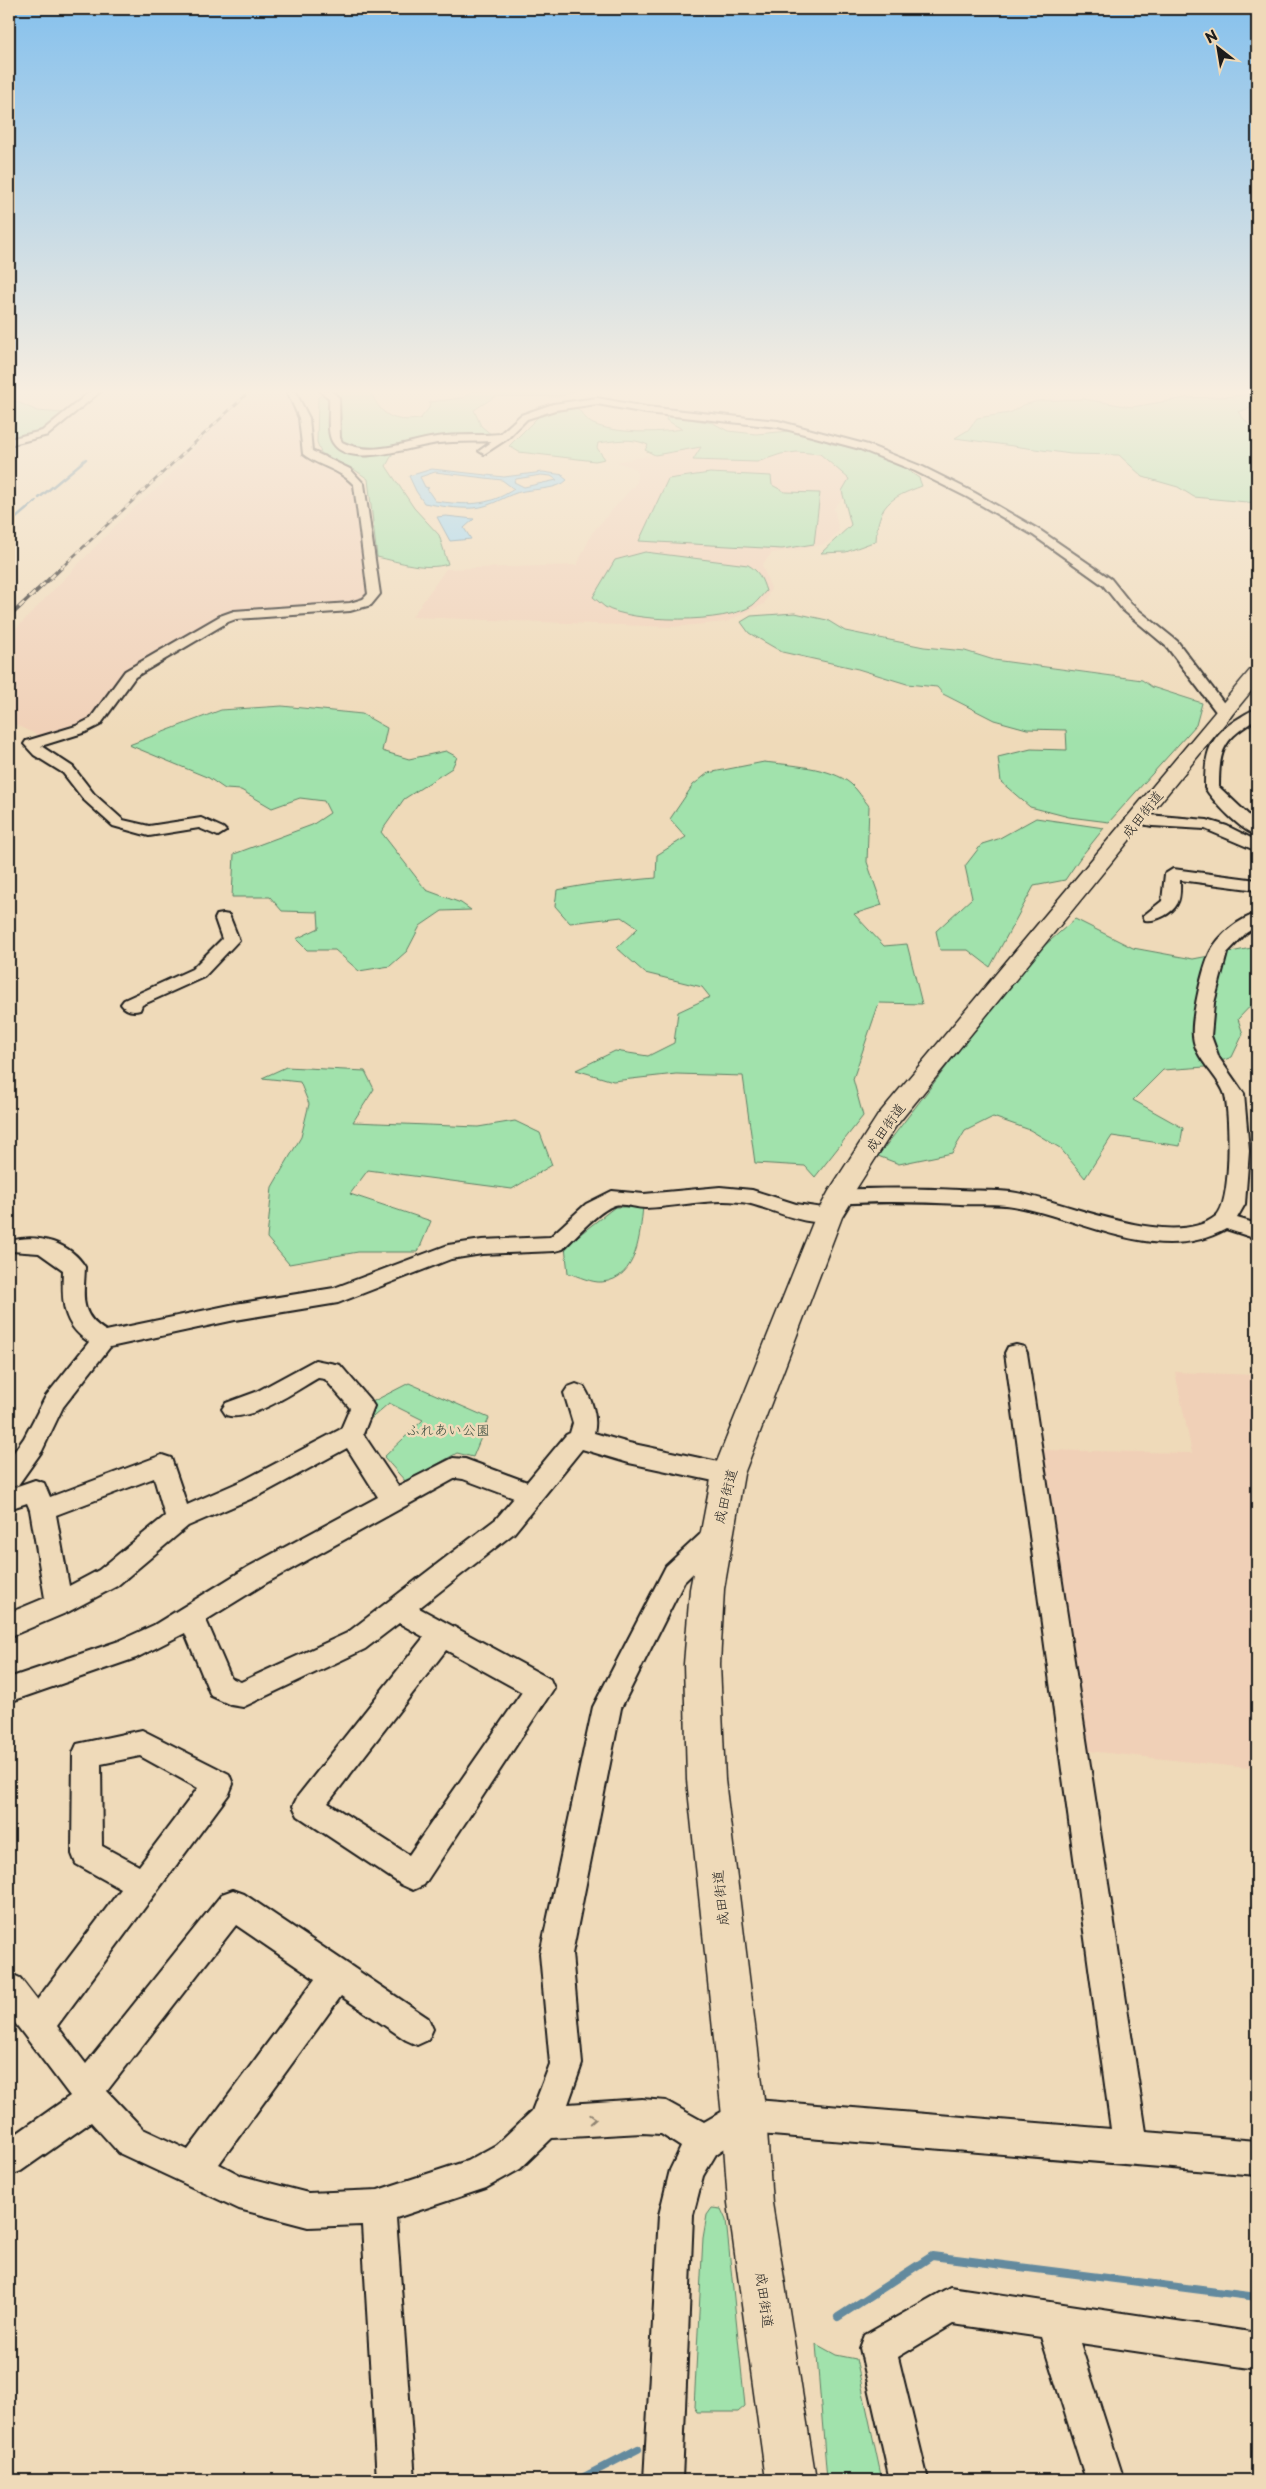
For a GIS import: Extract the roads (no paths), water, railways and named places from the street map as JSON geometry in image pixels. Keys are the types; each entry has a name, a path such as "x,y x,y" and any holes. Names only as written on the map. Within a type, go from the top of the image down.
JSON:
{"highway":[{"name":"成田街道","path":"791,2480 750,2203 744,2116 706,1780 702,1664 707,1589 715,1536 728,1474 834,1206 887,1121 1136,819 1223,723 1257,673"}],"street":[{"path":"218,831 201,823 149,831 118,823 89,797 68,770 38,752 31,744 81,729 95,722 130,674 224,619 234,615 350,607 372,600 374,594 363,507"},
{"path":"992,507 1038,534 1106,582 1128,607 1172,644 1223,723"},
{"path":"1223,723 1257,713"},
{"path":"1223,723 1214,748 1212,788 1236,813 1257,830"},
{"path":"1136,819 1152,824 1199,823 1219,828 1257,846"},
{"path":"1151,916 1170,903 1173,874 1257,885"},
{"path":"134,1006 130,1004 198,973 230,940 223,919"},
{"path":"9,1478 33,1444 54,1402 103,1340 235,1312 300,1303 338,1295 448,1252 482,1247 555,1244 593,1209 612,1198 644,1201 720,1194 752,1197 795,1211 834,1206 888,1194 1011,1199 1054,1208 1112,1228 1168,1236 1206,1231 1224,1221 1235,1204 1239,1151 1234,1094 1210,1058 1202,1036 1205,1003 1219,952 1240,929 1257,919"},
{"path":"1224,1221 1257,1232"},
{"path":"19,1246 35,1244 52,1250 74,1266 73,1305 76,1319 87,1331 103,1340"},
{"path":"1016,1353 1131,2148"},
{"path":"9,1625 59,1604 108,1578 179,1519 253,1486 350,1435 362,1406 332,1370 315,1369 264,1398 234,1409"},
{"path":"576,1393 585,1423 581,1439"},
{"path":"350,1435 393,1500"},
{"path":"191,1616 221,1687 230,1693 243,1695 356,1641 505,1526 574,1442 581,1439 629,1453 728,1474"},
{"path":"42,1510 162,1465 179,1519"},
{"path":"9,1690 126,1650 163,1633 257,1575 453,1468 465,1469 531,1494"},
{"path":"9,1500 35,1490 42,1510 59,1604"},
{"path":"9,1989 89,2095 131,2141 239,2192 308,2210 378,2207 474,2176 508,2157 545,2122 566,2064 556,1954 607,1707 675,1574 715,1536"},
{"path":"397,1609 540,1688 412,1874 308,1806 442,1634"},
{"path":"37,2026 219,1784 142,1743 87,1753 87,1854 143,1885"},
{"path":"9,2159 89,2095 233,1904 417,2029"},
{"path":"193,2171 337,1975"},
{"path":"545,2122 642,2116 666,2118 704,2142"},
{"path":"663,2480 676,2215 687,2170 704,2142 744,2116 1257,2158"},
{"path":"378,2207 396,2480"},
{"path":"909,2480 878,2348 950,2305 1054,2319 1257,2351"},
{"path":"1054,2319 1105,2480"}],"water":[{"path":"453,507 479,507 473,508"},
{"path":"437,517 474,519 464,528 471,539 450,541"}],"waterway":[{"path":"9,524 29,507"},
{"path":"838,2317 932,2256 1257,2297"},
{"path":"578,2480 638,2449"}],"railway":[{"path":"61,568 126,507"},
{"path":"9,617 62,567"}],"park label":[{"name":"ふれあい公園","path":"448,1429"}]}
